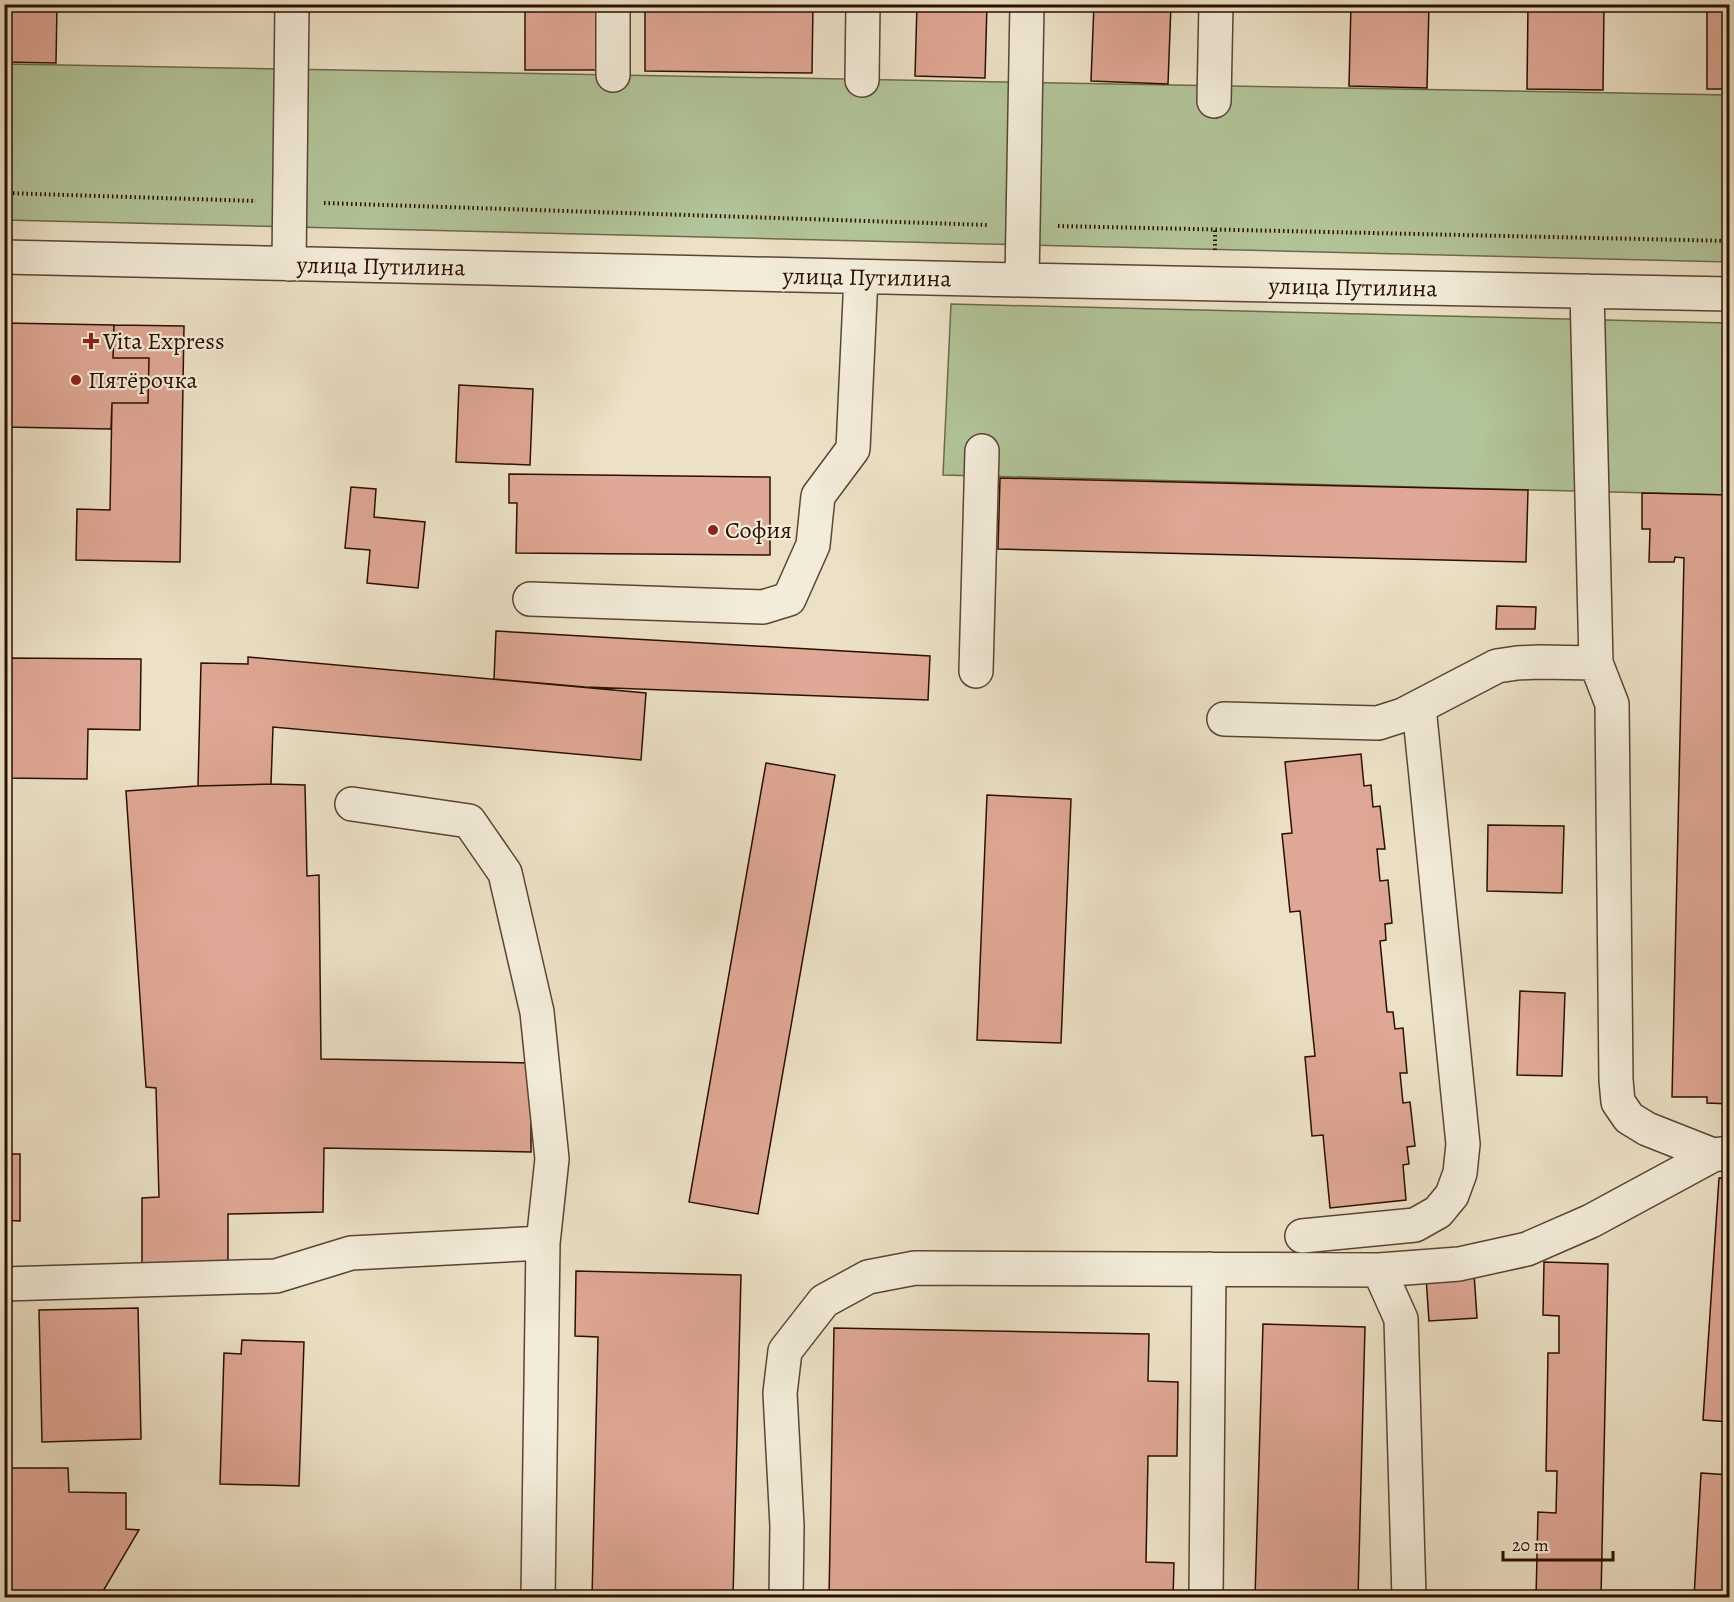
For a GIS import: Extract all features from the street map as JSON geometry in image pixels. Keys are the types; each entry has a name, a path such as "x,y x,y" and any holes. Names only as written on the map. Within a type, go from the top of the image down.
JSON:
{"street":[{"path":"288,264 292,4"},
{"path":"613,4 613,75"},
{"path":"862,80 863,4"},
{"path":"1022,280 1027,4"},
{"path":"1214,101 1216,4"},
{"name":"улица Путилина","path":"4,257 1730,294"},
{"path":"530,599 763,607 789,599 813,545 818,496 853,449 861,277"},
{"path":"1587,291 1596,663 1612,704 1618,1102 1629,1118 1647,1128 1721,1154"},
{"path":"976,671 982,451"},
{"path":"1224,720 1365,724 1390,720 1497,666 1539,662 1596,663"},
{"path":"1302,1236 1416,1225 1438,1212 1452,1195 1460,1173 1463,1144 1419,707"},
{"path":"352,804 469,821 505,873 538,1023 552,1159 543,1243 538,1598"},
{"path":"786,1598 787,1526 780,1393 785,1351 824,1301 867,1277 915,1268 1379,1270 1459,1264 1527,1249 1591,1221 1721,1154"},
{"path":"4,1284 276,1276 351,1252 543,1243"},
{"path":"1206,1598 1209,1269"},
{"path":"1379,1270 1401,1319 1409,1598"}],"path":[{"path":"4,193 1023,225 1730,241"}],"green space":[{"path":"5,64 1729,95 1729,262 5,220"},
{"path":"951,304 1729,323 1729,495 943,475"}],"building":[{"path":"4,4 57,4 56,63 4,62"},
{"path":"525,4 598,4 598,70 525,70"},
{"path":"645,4 813,4 812,73 645,71"},
{"path":"917,4 987,4 985,78 915,76"},
{"path":"1094,4 1171,4 1168,84 1091,81"},
{"path":"1351,4 1429,4 1427,88 1349,86"},
{"path":"1528,4 1604,4 1603,90 1527,89"},
{"path":"1707,4 1730,4 1730,89 1707,89"},
{"name":"Пятёрочка","path":"4,323 114,325 113,358 149,358 148,403 112,403 111,429 4,427"},
{"path":"114,325 184,326 180,562 76,560 77,509 110,510 112,403 148,403 149,358 113,358"},
{"path":"459,385 533,389 530,465 456,462"},
{"path":"509,474 770,477 770,555 516,553 517,503 509,503"},
{"path":"1000,478 1528,490 1526,562 998,549"},
{"path":"351,487 376,489 374,517 425,522 418,588 367,583 370,550 345,548"},
{"path":"1642,493 1730,495 1730,1104 1707,1103 1707,1097 1672,1097 1684,558 1675,557 1674,562 1649,562 1650,529 1642,529"},
{"path":"1497,606 1536,607 1535,629 1496,629"},
{"path":"496,631 930,656 928,700 585,687 494,679"},
{"path":"248,657 646,693 641,760 273,727 271,784 198,786 201,663 248,664"},
{"path":"4,658 141,659 140,730 88,729 87,779 4,778"},
{"path":"1361,754 1364,786 1371,785 1373,807 1380,806 1385,849 1377,849 1380,881 1388,880 1392,923 1385,924 1386,940 1380,941 1387,1012 1393,1012 1395,1029 1403,1028 1407,1073 1400,1073 1403,1103 1410,1102 1415,1146 1407,1147 1409,1164 1403,1165 1406,1200 1330,1208 1323,1135 1312,1136 1305,1057 1315,1056 1300,911 1290,912 1282,834 1292,833 1285,762"},
{"path":"766,763 835,775 758,1214 689,1202"},
{"path":"271,784 305,785 307,876 319,875 321,1059 531,1063 531,1152 324,1148 323,1212 228,1214 228,1263 142,1264 142,1198 159,1197 156,1088 146,1087 126,791"},
{"path":"987,795 1071,799 1061,1043 977,1040"},
{"path":"1488,825 1564,826 1562,893 1487,891"},
{"path":"1520,991 1565,993 1562,1076 1517,1075"},
{"path":"4,1154 20,1154 20,1221 4,1220"},
{"path":"1719,1178 1730,1179 1730,1422 1703,1420"},
{"path":"1544,1262 1608,1264 1601,1598 1536,1598 1538,1512 1556,1513 1557,1471 1546,1471 1548,1353 1559,1353 1559,1316 1543,1315"},
{"path":"576,1271 741,1275 733,1598 592,1598 598,1337 575,1336"},
{"path":"1474,1273 1477,1318 1429,1321 1426,1277"},
{"path":"138,1308 141,1439 42,1442 39,1310"},
{"path":"1263,1324 1365,1327 1358,1598 1255,1598"},
{"path":"834,1328 1149,1334 1148,1381 1178,1382 1177,1456 1148,1456 1146,1562 1174,1563 1173,1598 829,1598"},
{"path":"242,1340 304,1342 299,1486 220,1484 224,1353 241,1354"},
{"path":"4,1468 68,1468 69,1492 126,1493 126,1529 139,1530 99,1598 4,1598"},
{"path":"1701,1473 1730,1475 1730,1598 1694,1598"}],"place":[{"name":"Vita Express","path":"91,341"},
{"name":"Пятёрочка","path":"76,380"},
{"name":"София","path":"713,530"}]}
